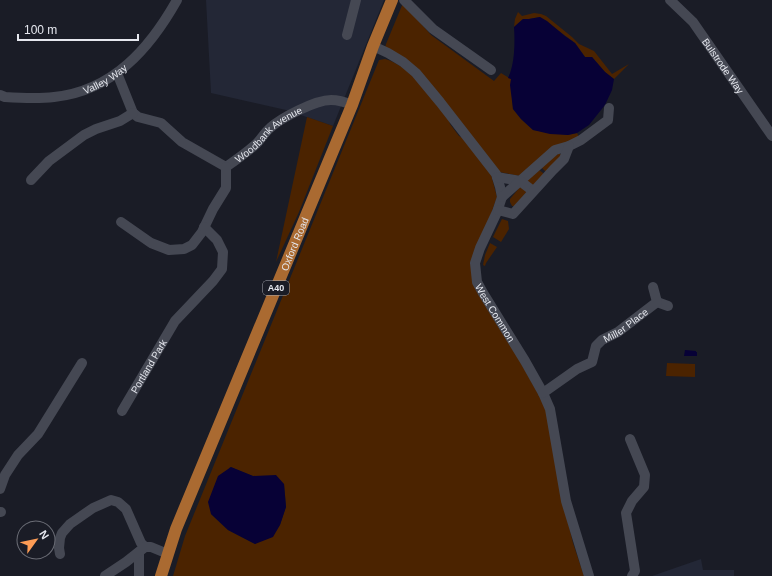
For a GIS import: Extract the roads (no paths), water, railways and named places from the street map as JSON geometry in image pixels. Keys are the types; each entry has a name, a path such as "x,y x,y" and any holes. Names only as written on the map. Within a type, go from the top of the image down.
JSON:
{"main road":[{"name":"Oxford Road","path":"161,576 176,529 352,105 373,46 392,0"}],"street":[{"name":"Valley Way","path":"0,95 4,97 56,97 79,92 101,83 117,73 131,61 153,38 177,0"},
{"path":"347,35 356,0"},
{"path":"404,0 433,29 491,70"},
{"name":"Bulstrode Way","path":"670,0 693,22 772,136"},
{"path":"373,46 403,62 416,73 493,169 497,177 502,197"},
{"path":"31,180 49,161 84,136 96,129 120,121 133,113 117,73"},
{"name":"Woodbank Avenue","path":"133,113 161,123 182,142 226,167 256,144 270,128 301,109 329,100 340,101 352,105"},
{"path":"502,197 555,150 569,146 581,140 608,120 609,108"},
{"path":"498,210 513,214 564,159 569,146"},
{"path":"537,166 548,175"},
{"path":"121,222 151,243 169,250 184,249 192,245 202,232 213,208 226,188 226,167"},
{"path":"497,177 520,181 533,191"},
{"name":"West Common","path":"502,197 498,210 480,248 475,263 477,282 525,361 550,409 566,501 589,576"},
{"name":"Portland Park","path":"122,412 175,321 222,269 223,252 217,240 204,227"},
{"name":"Miller Place","path":"653,287 657,302"},
{"name":"Miller Place","path":"543,393 577,369 592,362 596,346 602,340 618,332 657,302"},
{"name":"Miller Place","path":"657,302 668,306"},
{"path":"0,490 5,476 18,455 38,434 82,363"},
{"path":"630,439 645,475 644,487 632,501 626,513 635,571 632,576"},
{"path":"60,554 60,538 62,533 70,524 93,508 111,500 118,502 126,509 141,543 142,550 139,576"},
{"path":"105,576 142,550 151,546 168,554"}]}
